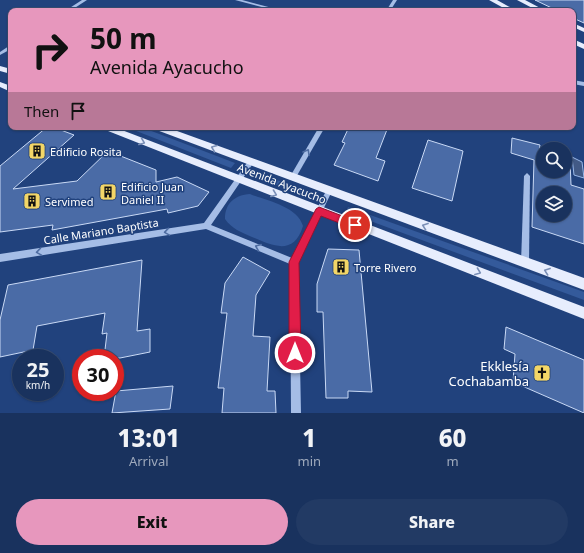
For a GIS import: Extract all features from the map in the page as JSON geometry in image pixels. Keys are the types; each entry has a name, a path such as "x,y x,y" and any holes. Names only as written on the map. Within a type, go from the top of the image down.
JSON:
{"main road":[{"path":"492,0 508,8"},
{"path":"520,0 537,8"},
{"name":"Avenida Ayacucho","path":"113,130 238,180 584,313"},
{"name":"Avenida Ayacucho","path":"165,130 584,284"}],"street":[{"path":"72,8 84,0"},
{"path":"237,0 270,8"},
{"path":"293,177 320,130"},
{"path":"251,162 206,226 294,262"},
{"path":"525,263 527,176"},
{"path":"296,413 294,262 329,191"},
{"name":"Calle Mariano Baptista","path":"0,258 206,226"}],"shaded area":[{"path":"134,130 149,130 235,163 231,168"},
{"path":"572,157 582,162 584,178 574,175"},
{"path":"259,173 308,192 305,196 256,177"},
{"path":"250,194 281,205 300,219 303,226 294,242 282,246 268,243 240,232 225,219 227,208 235,198"},
{"path":"348,207 584,292 584,300 346,212"}],"building":[{"path":"535,0 584,0 584,23 576,19 576,8 552,8"},
{"path":"43,130 61,130 74,135 13,189 77,181 108,151 156,170 156,182 177,177 209,192 198,206 168,213 167,209 52,230 53,225 0,232 0,166"},
{"path":"348,130 387,130 376,158 385,161 378,181 334,165 345,143 342,142"},
{"path":"512,138 536,144 536,178 571,178 571,185 584,189 584,244 532,227 534,160 511,153"},
{"path":"428,140 463,151 452,201 412,188"},
{"path":"328,249 359,250 372,392 348,391 348,398 326,398 323,312 317,312 317,284"},
{"path":"243,257 270,272 256,295 253,336 270,337 267,391 275,391 276,413 222,413 224,388 218,388 227,313 221,313 225,283"},
{"path":"142,260 137,331 150,329 150,352 124,357 124,349 105,349 107,333 102,334 105,313 37,326 33,349 12,349 12,354 0,357 0,320 8,285"},
{"name":"Ekklesía Cochabamba","path":"506,327 584,360 584,413 513,382 515,354 504,349"},
{"path":"173,386 170,409 112,413 114,401 124,401 124,390"}],"place":[{"name":"Edificio Rosita","path":"37,151"},
{"name":"Edificio Juan Daniel II","path":"108,192"},
{"name":"Servimed","path":"32,201"},
{"name":"Torre Rivero","path":"341,267"},
{"name":"Ekklesía Cochabamba","path":"542,373"}],"route":[{"path":"295,353 294,262 319,211 355,225"}]}
